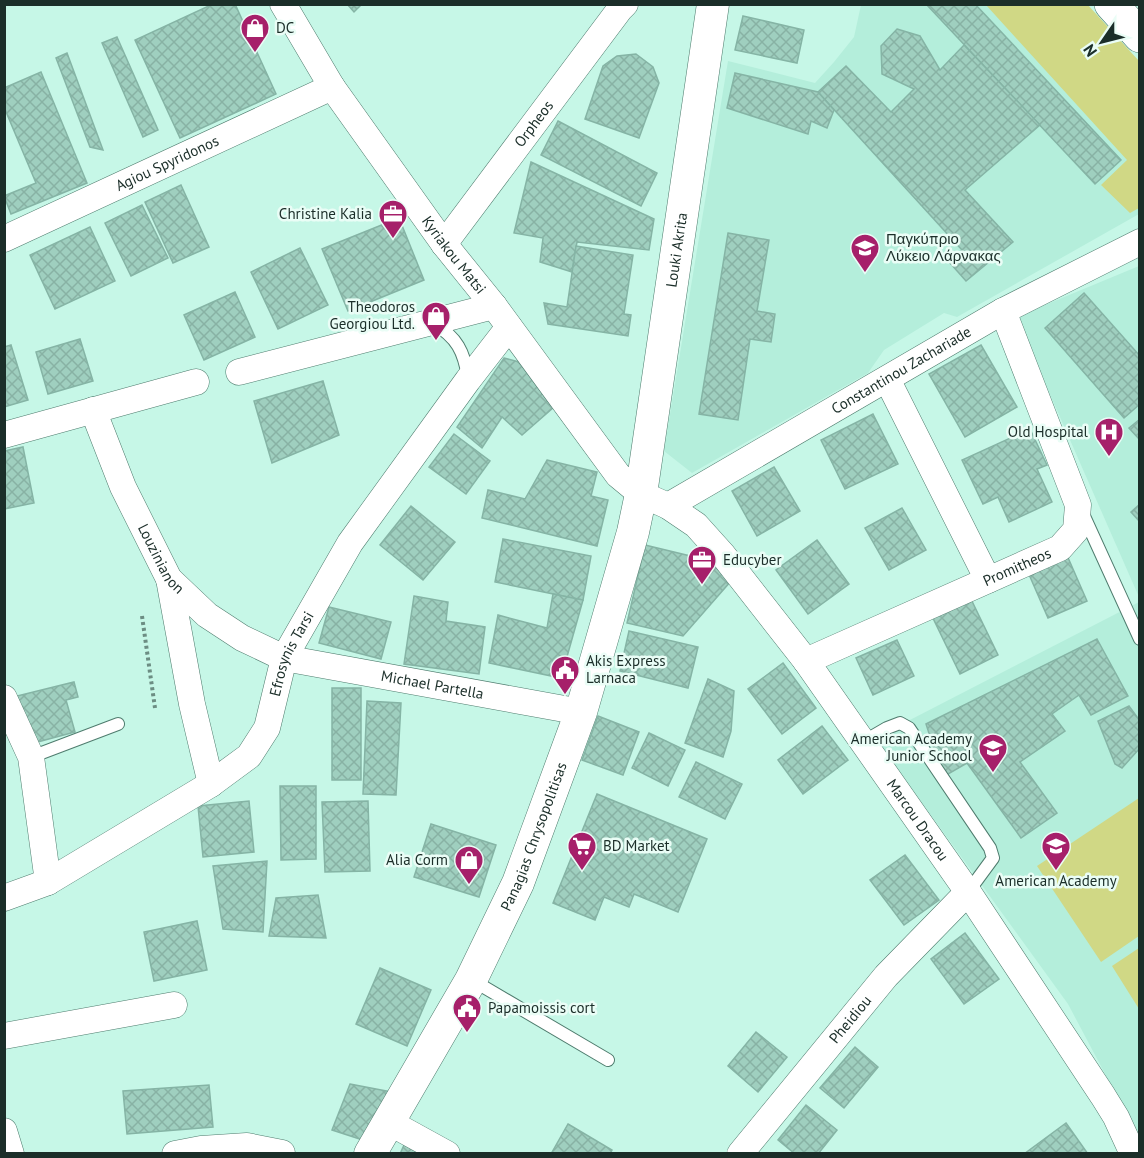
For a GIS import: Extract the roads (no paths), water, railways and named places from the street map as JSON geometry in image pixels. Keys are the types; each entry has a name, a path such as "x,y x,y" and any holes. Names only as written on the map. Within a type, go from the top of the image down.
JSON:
{"main road":[{"path":"1111,4 1140,36"}],"street":[{"name":"Kyriakou Matsi","path":"283,4 332,87 444,244 510,327 618,475 655,500"},
{"name":"Orpheos","path":"444,244 625,4"},
{"name":"Louki Akrita","path":"655,500 713,4"},
{"name":"Agiou Spyridonos","path":"4,239 332,87"},
{"name":"Constantinou Zachariade","path":"655,500 887,379 1003,312 1140,242"},
{"path":"239,372 494,306"},
{"path":"1003,312 1078,505"},
{"name":"Efrosynis Tarsi","path":"4,898 48,882 211,784 249,756 267,728 284,658 350,543 468,380 510,327"},
{"path":"887,379 988,580"},
{"path":"4,435 196,382"},
{"name":"Louzinianon","path":"93,410 123,487 169,579 207,615 242,638 284,658"},
{"name":"Marcou Dracou","path":"655,500 696,525 723,555 806,661 968,892 1103,1096 1116,1117 1133,1154"},
{"name":"Panagias Chrysopolitisas","path":"370,1154 387,1121 471,980 518,883 581,712 633,532 655,500"},
{"name":"Promitheos","path":"806,661 1060,548 1076,530 1078,505"},
{"path":"169,579 192,704 211,784"},
{"name":"Michael Partella","path":"284,658 581,712"},
{"path":"4,698 31,757 48,882"},
{"name":"Pheidiou","path":"740,1154 886,976 968,892"},
{"path":"4,1036 174,1005"},
{"path":"387,1121 447,1154"},
{"path":"4,1131 11,1154"},
{"path":"175,1154 201,1149 247,1146 282,1153"}],"lane":[{"path":"430,322 449,332 458,345 465,360 468,380"},
{"path":"1078,505 1140,639"},
{"path":"863,742 900,723 909,728 990,848 993,858 968,892"},
{"path":"31,757 118,724"},
{"path":"471,980 609,1060"}],"place":[{"name":"DC","path":"255,54"},
{"name":"Christine Kalia","path":"393,240"},
{"name":"Παγκύπριο Λύκειο Λάρνακας","path":"865,274"},
{"name":"Theodoros Georgiou Ltd.","path":"436,342"},
{"name":"Old Hospital","path":"1109,458"},
{"name":"Educyber","path":"702,586"},
{"name":"Akis Express Larnaca","path":"565,696"},
{"name":"American Academy Junior School","path":"993,774"},
{"name":"BD Market","path":"582,872"},
{"name":"American Academy","path":"1056,872"},
{"name":"Alia Corm","path":"469,886"},
{"name":"Papamoissis cort","path":"467,1034"}]}
